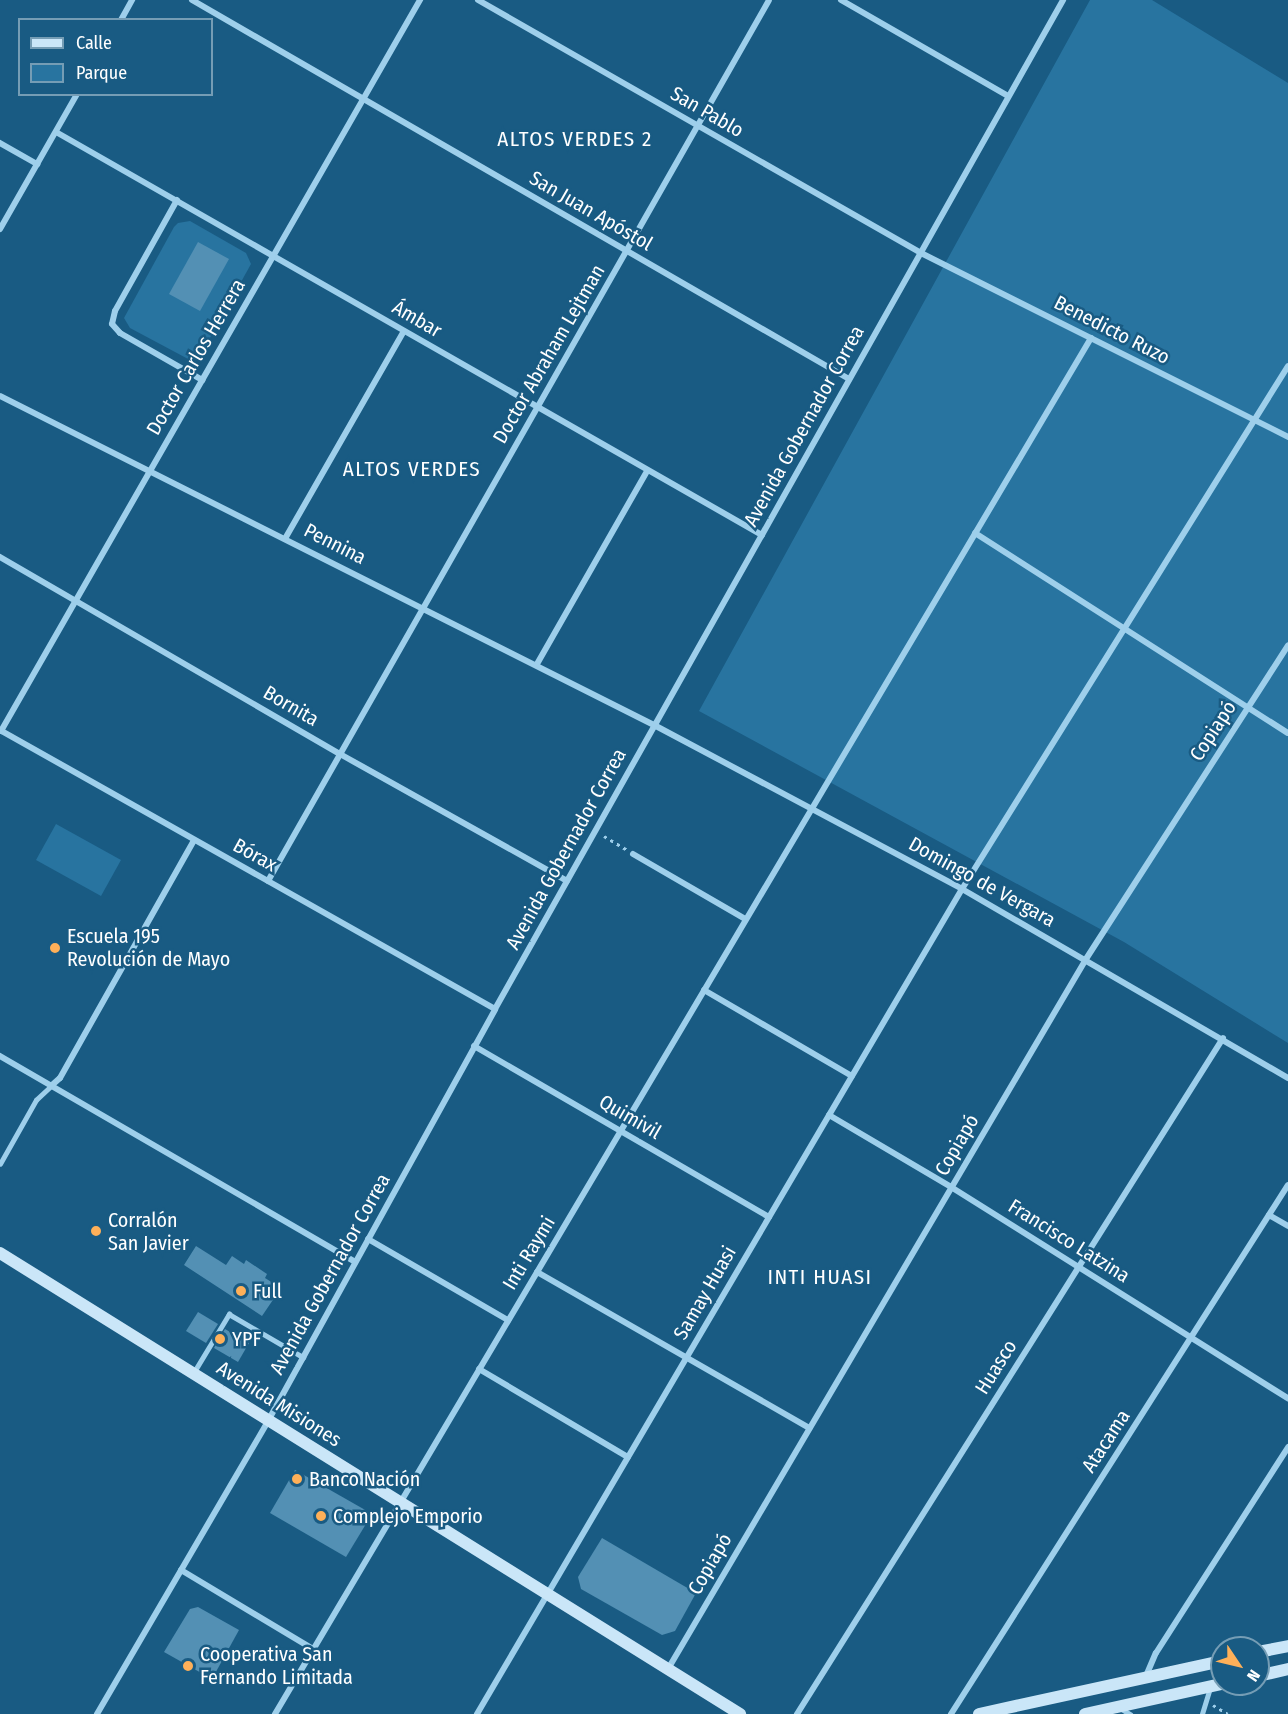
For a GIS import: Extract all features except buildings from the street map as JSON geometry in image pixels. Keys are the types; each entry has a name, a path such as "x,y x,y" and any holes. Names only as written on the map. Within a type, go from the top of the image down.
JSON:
{"main road":[{"name":"Avenida Misiones","path":"0,1253 668,1669 720,1704 740,1714"},
{"path":"1270,1650 1288,1646"},
{"path":"979,1714 1210,1663"},
{"path":"1270,1673 1288,1669"},
{"path":"1085,1714 1210,1686"},
{"name":"Avenida Misiones","path":"720,1704 730,1714"}],"street":[{"path":"122,18 132,0"},
{"name":"San Juan Apóstol","path":"192,0 849,379"},
{"name":"Doctor Carlos Herrera","path":"1,730 420,0"},
{"name":"San Pablo","path":"478,0 921,253"},
{"name":"Doctor Abraham Lejtman","path":"268,881 769,0"},
{"path":"841,0 1008,96"},
{"name":"Avenida Gobernador Correa","path":"97,1714 268,1421 474,1046 1063,0"},
{"path":"0,229 77,96"},
{"name":"Ámbar","path":"56,132 762,535"},
{"path":"0,143 37,165"},
{"path":"177,201 114,311 112,324 120,333 202,380"},
{"name":"Benedicto Ruzo","path":"921,253 1288,437"},
{"path":"286,537 404,331"},
{"name":"Inti Raymi","path":"275,1714 1091,338"},
{"name":"Samay Huasi","path":"477,1714 962,889 1288,366"},
{"name":"Pennina","path":"0,396 286,537 654,725"},
{"path":"537,664 647,471"},
{"path":"975,533 1123,630 1250,706 1288,733"},
{"name":"Bornita","path":"0,557 340,754 567,881"},
{"name":"Copiapó","path":"668,1669 1086,959 1288,646"},
{"name":"Domingo de Vergara","path":"654,725 962,889 1223,1038 1288,1078"},
{"name":"Bórax","path":"1,730 495,1009"},
{"path":"51,1086 60,1078 194,840"},
{"path":"633,854 746,919"},
{"path":"704,990 852,1076"},
{"name":"Huasco","path":"797,1714 1223,1038"},
{"name":"Quimivil","path":"474,1046 769,1217"},
{"path":"0,1056 355,1262"},
{"name":"Francisco Latzina","path":"830,1115 951,1187 1288,1398"},
{"name":"Atacama","path":"951,1714 1288,1185"},
{"path":"1269,1215 1288,1226"},
{"path":"368,1239 508,1320"},
{"path":"537,1272 809,1428"},
{"path":"479,1369 628,1457"},
{"path":"1146,1677 1156,1653 1288,1447"},
{"path":"181,1570 314,1649"}],"lane":[{"path":"0,1164 36,1100 51,1086"},
{"path":"193,1374 229,1314 303,1357"},
{"path":"1202,1714 1210,1696"},
{"path":"1118,1707 1130,1714"}],"path":[{"path":"595,831 633,854"},
{"path":"1207,1701 1228,1714"}],"green space":[{"path":"1090,0 1152,0 1288,83 1288,1043 1124,942 699,711"},
{"path":"190,221 246,253 251,264 201,354 190,360 130,328 124,318 174,227 178,223"},
{"path":"56,824 121,860 101,896 36,860"}],"place":[{"name":"Escuela 195 Revolución de Mayo","path":"55,948"},
{"name":"Corralón San Javier","path":"96,1231"},
{"name":"Full","path":"241,1291"},
{"name":"YPF","path":"220,1339"},
{"name":"Banco Nación","path":"297,1479"},
{"name":"Complejo Emporio","path":"321,1516"},
{"name":"Cooperativa San Fernando Limitada","path":"188,1666"}],"district":[{"name":"ALTOS VERDES 2","path":"575,139"},
{"name":"ALTOS VERDES","path":"412,469"},
{"name":"INTI HUASI","path":"820,1277"}]}
